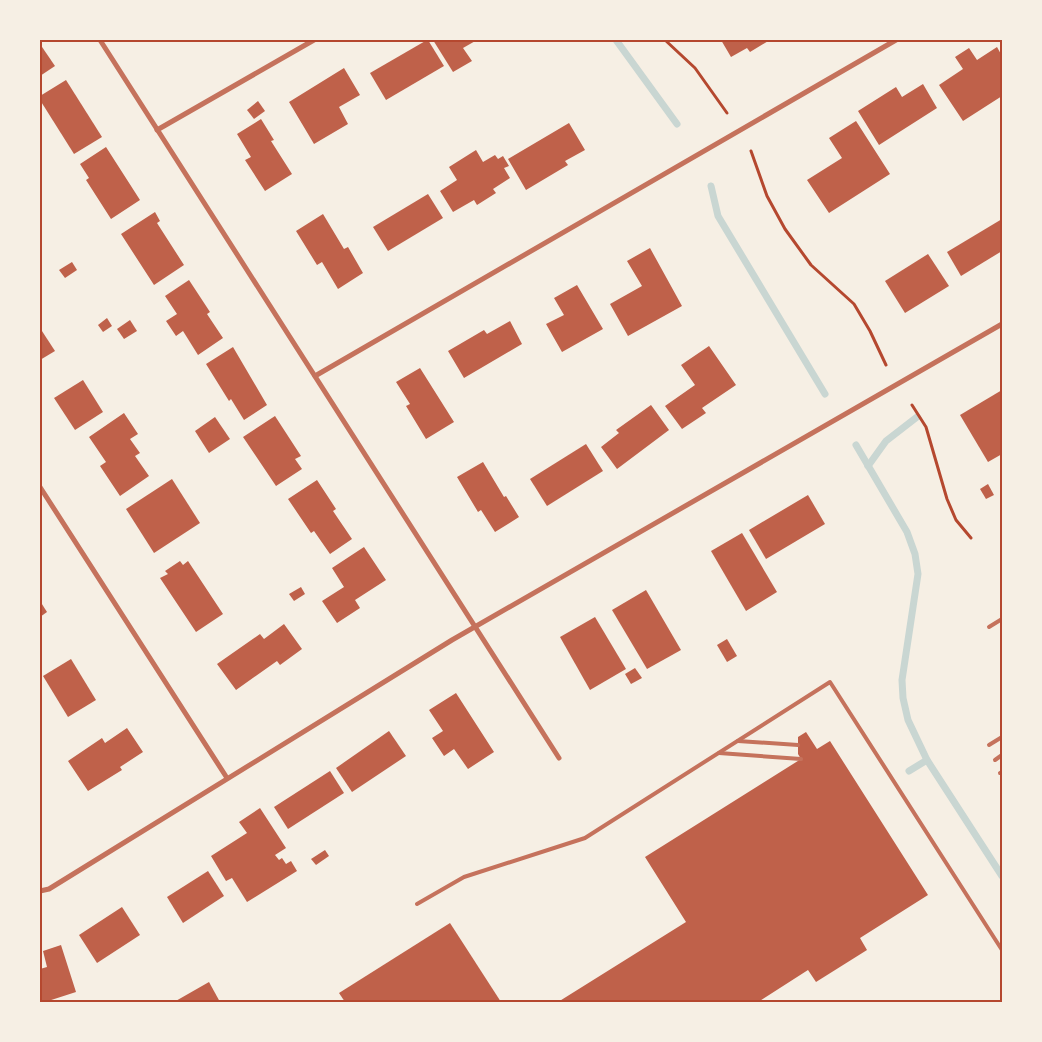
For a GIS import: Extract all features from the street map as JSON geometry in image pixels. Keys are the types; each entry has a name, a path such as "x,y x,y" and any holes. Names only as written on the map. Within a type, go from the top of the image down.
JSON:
{"street":[{"path":"100,40 559,758"},
{"path":"157,130 314,40"},
{"path":"315,376 896,40"},
{"path":"40,891 49,889 476,626 1002,324"},
{"path":"40,487 227,778"}],"lane":[{"path":"989,627 1002,619"},
{"path":"417,904 464,876 585,838 830,682 1002,950"},
{"path":"989,745 1002,737"},
{"path":"737,741 798,745"},
{"path":"719,753 801,759"},
{"path":"995,760 1002,755"}],"path":[{"path":"665,40 695,68 727,113"},
{"path":"751,151 767,196 785,229 811,265 854,304 870,331 886,365"},
{"path":"912,405 926,427 947,500 956,520 971,538"}],"building":[{"path":"427,40 444,66 386,100 370,73"},
{"path":"433,40 477,40 463,48 472,61 453,72"},
{"path":"721,40 770,40 750,52 747,48 731,57"},
{"path":"40,44 55,66 40,76"},
{"path":"997,47 1002,56 1002,96 963,121 939,85 963,69 955,57 969,48 977,60"},
{"path":"344,68 360,95 339,107 348,124 314,144 289,102"},
{"path":"66,80 102,137 74,154 40,100 40,96"},
{"path":"923,84 937,108 879,145 858,111 896,87 902,97"},
{"path":"258,101 265,111 254,119 247,110"},
{"path":"261,119 274,140 271,141 292,174 265,191 245,160 251,157 237,134"},
{"path":"856,121 890,174 829,213 807,180 842,158 829,138"},
{"path":"569,123 585,150 565,161 568,165 526,190 508,159"},
{"path":"106,147 140,200 111,219 86,180 89,178 80,164"},
{"path":"476,150 483,162 495,155 498,159 503,156 509,166 504,168 510,178 493,189 496,193 477,205 474,200 453,212 440,191 457,180 449,167"},
{"path":"428,194 443,218 388,251 373,227"},
{"path":"155,212 160,221 157,223 184,265 154,285 121,234"},
{"path":"323,214 344,249 348,247 363,273 338,289 322,262 317,265 296,231"},
{"path":"1002,219 1002,251 961,276 947,252"},
{"path":"650,248 682,306 628,336 610,304 642,286 627,261"},
{"path":"928,254 949,286 905,313 885,281"},
{"path":"72,262 77,270 65,278 59,270"},
{"path":"189,280 210,312 207,314 223,338 198,355 183,331 176,336 166,321 177,314 165,296"},
{"path":"577,285 603,329 562,352 546,324 564,315 554,298"},
{"path":"107,318 112,326 103,332 98,325"},
{"path":"130,320 137,331 124,339 117,329"},
{"path":"510,321 522,344 464,378 448,351 484,330 487,334"},
{"path":"40,328 55,351 40,360"},
{"path":"709,346 736,385 702,408 706,413 682,429 665,406 695,385 681,365"},
{"path":"233,347 267,405 244,420 231,399 229,401 206,364"},
{"path":"420,368 454,422 426,439 406,406 410,404 396,382"},
{"path":"83,380 103,412 75,430 54,398"},
{"path":"1002,390 1002,454 988,462 960,415"},
{"path":"651,405 669,430 617,469 601,447 619,433 616,430"},
{"path":"124,413 138,434 130,439 140,453 135,456 149,476 120,496 100,466 106,462 89,437"},
{"path":"275,416 301,456 295,459 302,469 276,486 243,437"},
{"path":"215,417 230,439 209,453 195,431"},
{"path":"586,444 603,471 547,506 530,479"},
{"path":"483,462 504,497 506,496 519,517 495,532 481,510 478,512 457,477"},
{"path":"172,479 200,523 154,553 126,509"},
{"path":"317,480 336,509 333,511 352,539 330,554 314,531 311,533 288,499"},
{"path":"988,484 994,495 986,499 980,489"},
{"path":"808,495 825,524 766,559 749,530"},
{"path":"742,533 777,592 746,611 711,551"},
{"path":"364,547 386,580 355,600 360,608 337,623 322,601 344,587 332,568"},
{"path":"180,561 183,565 188,561 223,614 196,632 160,578 168,574 165,571"},
{"path":"301,587 305,594 294,601 289,594"},
{"path":"646,590 681,650 647,669 612,610"},
{"path":"40,601 47,612 40,617"},
{"path":"595,617 626,669 590,690 560,637"},
{"path":"284,624 302,649 280,665 277,661 236,690 217,664 260,634 264,639"},
{"path":"727,639 737,656 727,662 717,645"},
{"path":"71,659 96,700 68,717 43,676"},
{"path":"635,668 642,678 631,684 625,674"},
{"path":"456,693 494,752 468,769 454,749 444,756 432,738 443,731 429,710"},
{"path":"127,728 143,752 120,767 122,770 88,791 68,761 102,738 105,743"},
{"path":"389,731 406,756 352,792 336,768"},
{"path":"806,732 817,749 830,741 928,895 860,938 867,950 816,982 808,970 758,1002 558,1002 686,922 645,857 801,759 798,754 798,737"},
{"path":"330,771 344,793 288,829 274,807"},
{"path":"260,808 286,848 275,855 279,860 282,858 286,864 291,861 297,871 247,902 232,878 226,881 211,856 247,833 239,822"},
{"path":"325,850 329,856 316,865 311,859"},
{"path":"208,871 224,896 183,923 167,897"},
{"path":"122,907 140,935 97,963 79,935"},
{"path":"450,923 501,1002 345,1002 339,993"},
{"path":"61,945 76,992 40,1002 40,969 47,967 43,951"},
{"path":"209,982 220,1002 174,1002"}],"waterway":[{"path":"616,40 677,124"},
{"path":"711,186 718,216 825,394"},
{"path":"868,466 886,441 917,417"},
{"path":"856,445 907,532 915,554 918,574 902,680 903,698 908,720 927,760 1002,876"},
{"path":"909,771 927,760"}]}
